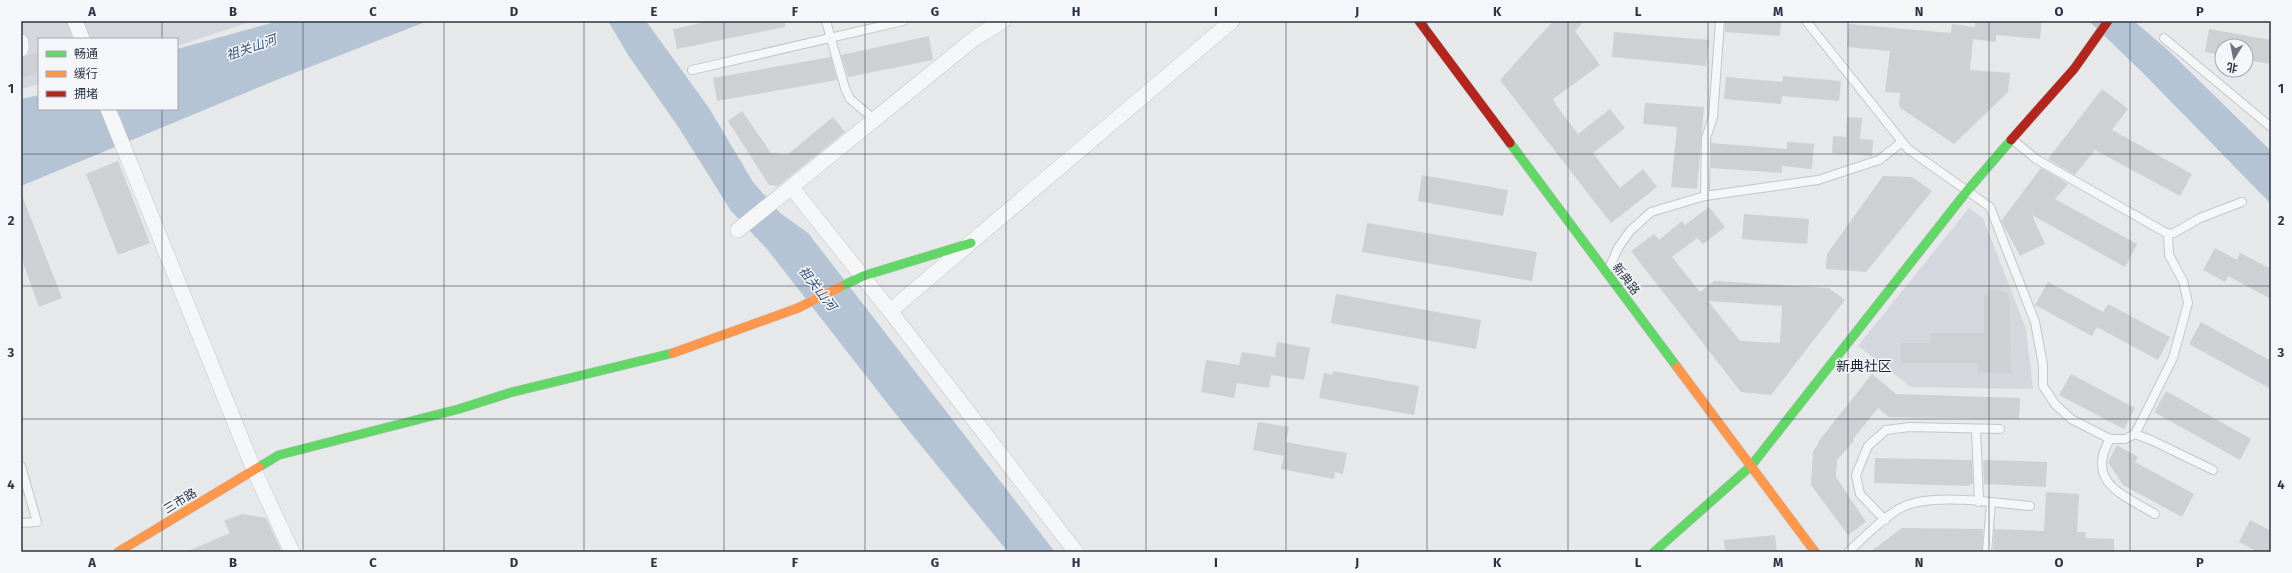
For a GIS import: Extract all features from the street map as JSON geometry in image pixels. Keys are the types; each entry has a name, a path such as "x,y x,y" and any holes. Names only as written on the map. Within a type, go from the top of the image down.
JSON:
{"street":[{"path":"75,21 82,38"},
{"path":"738,230 792,188 975,38 1003,21"},
{"path":"890,311 1232,21"},
{"name":"新典路","path":"1419,21 1815,552"},
{"path":"1654,552 1751,466 1967,191 2074,69 2108,21"},
{"path":"21,42 21,49"},
{"path":"108,110 254,470 292,552"},
{"path":"792,188 857,279 890,311 1076,552"},
{"name":"三市路","path":"118,552 279,455 459,409 509,393 666,356 801,306 857,279 971,243"}],"lane":[{"path":"826,21 850,99 875,120"},
{"path":"692,70 903,21"},
{"path":"1705,196 1706,138 1713,117 1720,21"},
{"path":"1806,21 1908,149 1990,207 2035,322 2043,365 2043,386 2055,404 2071,419 2110,439 2125,439 2135,434 2173,358 2188,303 2183,281 2169,255 2168,234"},
{"path":"2164,38 2271,127"},
{"path":"2012,140 2036,159 2168,234 2174,233 2200,218 2242,202"},
{"path":"1607,274 1618,248 1630,231 1651,212 1705,196 1818,180 1879,160 1902,142"},
{"path":"1885,520 1860,494 1856,475 1868,446 1886,430 1910,427 2000,429"},
{"path":"1976,428 1979,502"},
{"path":"2135,434 2214,470"},
{"path":"2110,439 2104,450 2101,468 2105,478 2118,492 2155,514"},
{"path":"21,466 37,522 21,523"},
{"path":"1848,552 1897,509 1916,501 1979,502 2030,506"},
{"path":"1988,552 1991,503"}],"shaded area":[{"path":"21,21 253,21 178,46 178,38 38,38 38,84 21,89"},
{"path":"1969,208 1983,218 2026,329 2033,389 1911,387 1858,346"}],"water":[{"name":"祖关山河","path":"279,21 428,21 279,79 21,186 21,99 38,95 38,110 178,110 178,49"},
{"name":"祖关山河","path":"608,21 646,21 709,108 753,182 780,213 808,233 1055,552 1008,552 909,431 767,249 731,211 679,128 628,55"},
{"path":"2089,21 2134,21 2170,52 2271,151 2271,204 2143,73"}],"building":[{"path":"711,21 785,21 785,27 677,49 673,29"},
{"path":"1553,21 1584,21 1575,31 1600,65 1553,99 1556,105 1578,134 1610,109 1625,128 1593,153 1620,188 1643,169 1657,187 1611,223 1500,80"},
{"path":"1725,21 1781,21 1780,36 1725,32"},
{"path":"1975,21 2042,21 2040,39 1996,35 1996,42 1973,39 1970,70 2010,73 2008,92 1954,144 1899,107 1900,93 1885,92 1890,51 1847,47 1849,24 1951,33 1952,24 1975,27"},
{"path":"2209,29 2271,40 2271,64 2254,61 2254,38 2214,38 2214,54 2205,52"},
{"path":"1614,32 1709,40 1706,66 1612,57"},
{"path":"929,36 933,60 848,77 841,55"},
{"path":"38,51 38,72 21,79 21,58"},
{"path":"831,57 837,80 717,101 713,78"},
{"path":"1783,76 1841,81 1839,101 1782,96 1781,104 1724,99 1726,77 1782,82"},
{"path":"2102,89 2128,109 2112,130 2192,174 2180,196 2095,150 2075,175 2048,159"},
{"path":"1645,103 1704,107 1697,189 1671,187 1677,127 1643,124"},
{"path":"742,111 771,153 787,155 833,117 845,132 778,186 769,185 728,121"},
{"path":"1847,117 1862,118 1860,139 1873,140 1872,156 1832,153 1833,136 1846,137"},
{"path":"1787,142 1814,144 1812,169 1782,166 1782,173 1711,168 1711,143 1787,149"},
{"path":"118,161 150,243 118,255 86,174"},
{"path":"2041,168 2068,184 2055,199 2137,244 2125,267 2032,215 2045,244 2020,256 2001,221"},
{"path":"1422,175 1508,190 1503,216 1418,201"},
{"path":"1883,176 1912,177 1932,191 1866,272 1826,269 1827,254"},
{"path":"21,193 62,298 39,307 21,257"},
{"path":"1709,207 1725,227 1703,244 1697,238 1672,257 1700,292 1714,281 1829,288 1845,300 1771,395 1741,392 1631,251 1654,234 1659,240 1682,221 1685,225","holes":["1708,301 1782,306 1780,343 1740,341"]},
{"path":"1744,214 1809,219 1807,244 1742,239"},
{"path":"1367,223 1537,252 1532,281 1362,252"},
{"path":"2215,248 2237,260 2240,253 2271,269 2271,299 2228,276 2225,282 2203,270"},
{"path":"2048,282 2103,312 2108,304 2170,337 2158,360 2097,327 2092,336 2035,305"},
{"path":"1995,289 2007,293 2010,299 2011,373 1977,372 1978,363 1901,363 1901,343 1930,343 1931,333 1984,333 1984,296 1989,291"},
{"path":"1336,294 1481,320 1476,349 1331,323"},
{"path":"2201,322 2271,361 2271,389 2189,344"},
{"path":"1277,342 1310,348 1304,380 1271,375 1269,388 1237,383 1234,398 1201,392 1206,360 1239,365 1242,352 1275,357"},
{"path":"1333,371 1419,386 1414,415 1319,398 1324,373 1332,375"},
{"path":"1872,374 1896,394 2020,398 2019,419 1889,417 1878,408 1853,439 1854,441 1837,460 1836,477 1866,522 1848,535 1811,485 1813,451 1819,443 1818,442"},
{"path":"2071,374 2135,408 2124,429 2059,395"},
{"path":"2166,391 2251,439 2240,460 2154,412"},
{"path":"1258,422 1289,427 1286,442 1347,453 1343,474 1335,472 1334,479 1281,469 1284,456 1253,450"},
{"path":"2117,445 2138,457 2135,462 2194,494 2182,517 2123,485 2108,462"},
{"path":"1875,458 1972,460 1973,484 1970,484 1969,486 1874,483"},
{"path":"1983,461 2047,462 2046,487 1984,484"},
{"path":"2046,492 2079,494 2077,532 2086,532 2085,538 2114,539 2114,552 1993,552 1994,529 2044,531"},
{"path":"242,514 266,518 282,552 186,552 230,533 224,521"},
{"path":"2250,520 2271,531 2271,552 2258,552 2239,542"},
{"path":"1902,528 1983,529 1982,551 1870,552"},
{"path":"1775,535 1777,552 1725,552 1724,540"}],"traffic: fast":[{"path":"1654,552 1751,466 1967,191 2011,140"},
{"path":"1510,143 1677,367"},
{"path":"840,287 863,276 971,243"},
{"path":"259,467 279,455 459,409 509,393 673,353"}],"traffic: slow":[{"path":"673,353 798,308 840,287"},
{"path":"1677,367 1815,552"},
{"path":"118,552 259,467"}],"traffic: jam":[{"path":"1419,21 1510,143"},
{"path":"2011,140 2074,69 2108,21"}],"district":[{"name":"新典社区","path":"1864,366"}]}
